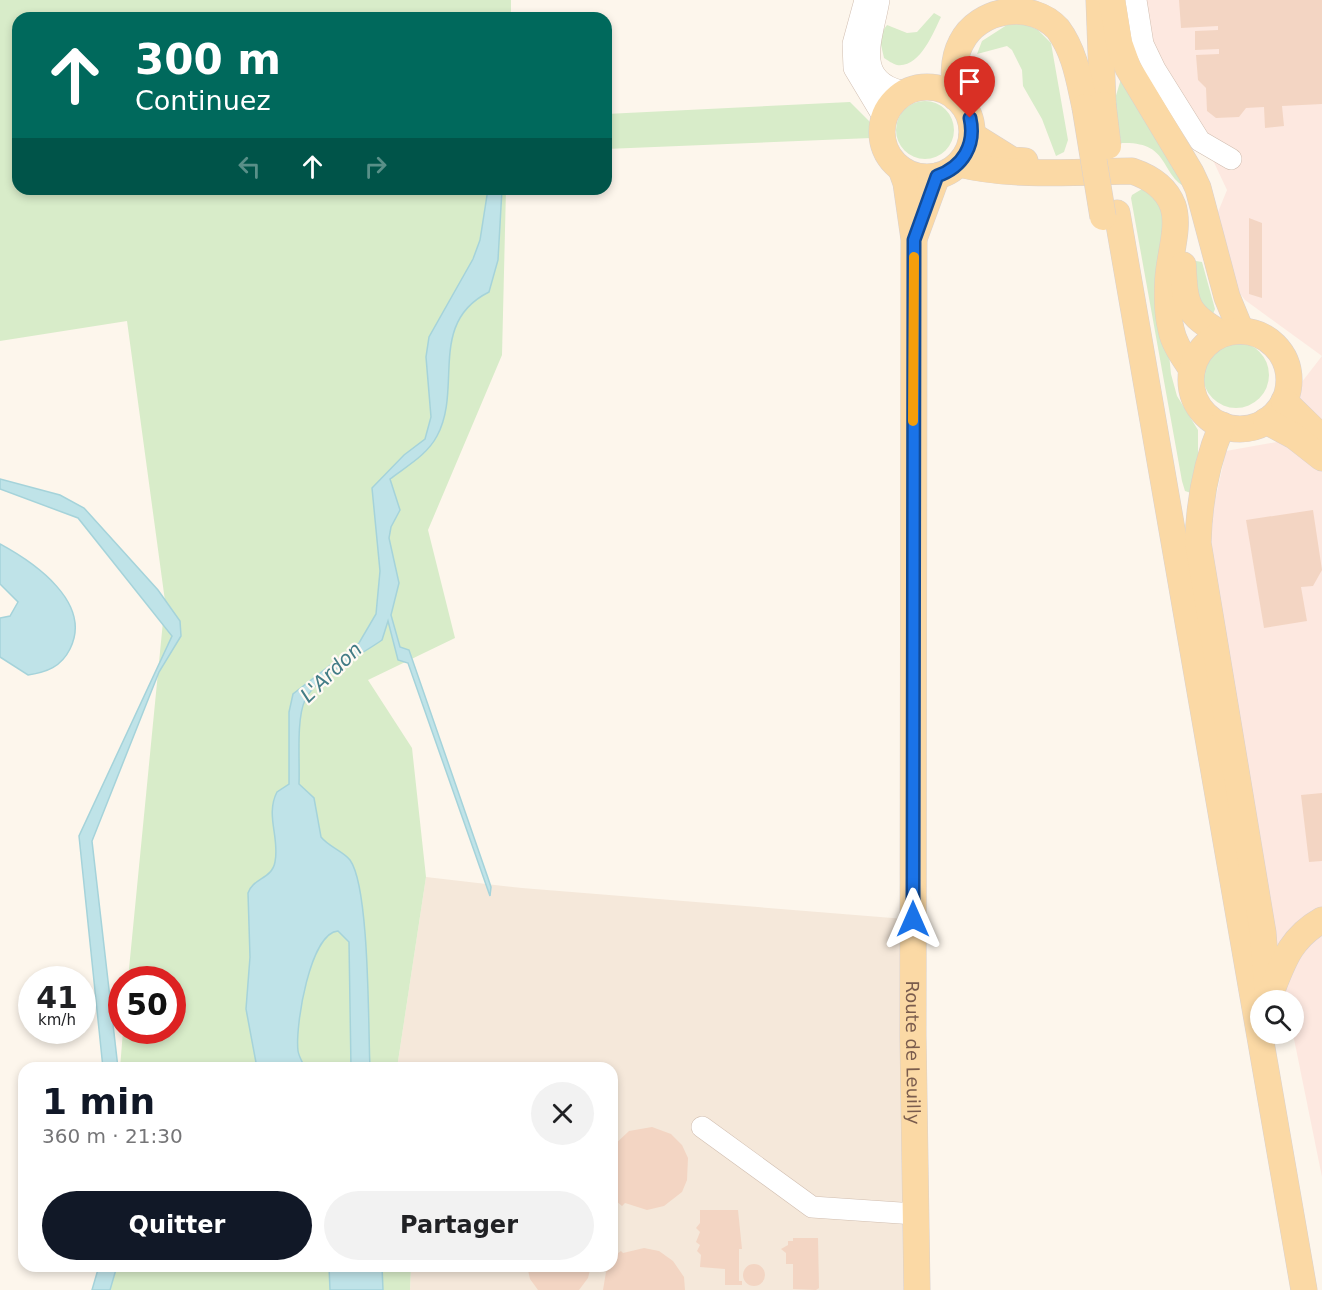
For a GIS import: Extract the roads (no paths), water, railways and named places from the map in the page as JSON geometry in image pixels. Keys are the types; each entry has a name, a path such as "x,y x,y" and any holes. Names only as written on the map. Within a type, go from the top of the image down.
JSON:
{"main road":[{"path":"916,90 953,30 984,0"},
{"path":"1099,0 1094,106 1110,215 1124,251 1304,1290"},
{"path":"1112,0 1119,43 1128,68 1198,188 1227,297 1232,333"},
{"path":"956,98 954,69 960,44 969,31 985,17 1002,10 1024,10 1039,15 1056,27 1068,45 1077,71 1094,106"},
{"path":"938,88 956,98 970,118 972,135 965,156 948,170 914,240 906,183 901,169 886,150 883,140 884,118 896,99 916,90 938,88"},
{"path":"972,135 1012,160 1135,162 1153,166 1171,180 1183,198 1186,217 1183,264 1185,296 1189,309 1201,322 1232,333 1264,337 1281,352 1289,375 1284,401 1266,421 1245,428 1222,425 1210,418 1197,403 1191,383 1192,369 1198,355 1208,342 1232,333"},
{"path":"901,169 912,174 977,169 1132,171 1147,176 1162,188 1173,206 1174,223 1168,279 1171,330 1177,347 1192,369"},
{"name":"Route de Leuilly","path":"914,240 917,1290"},
{"path":"1284,401 1322,438"},
{"path":"1266,421 1294,436 1322,458"},
{"path":"1222,425 1209,461 1201,503 1198,543 1261,922 1267,990"},
{"path":"1272,990 1287,950 1312,926 1322,920"},
{"path":"1269,1091 1271,1044"}],"street":[{"path":"865,0 853,45 854,68 884,118"},
{"path":"879,0 869,41 870,65 878,80 895,90 916,90"},
{"path":"1136,0 1136,14 1143,44 1155,69 1200,141 1231,159"},
{"path":"702,1127 812,1207 915,1214"}],"water":[{"name":"L'Ardon","path":"487,195 502,195 498,260 489,292 470,305 458,321 452,339 444,417 437,436 422,455 390,479 400,510 391,527 389,538 399,583 391,615 400,647 409,650 491,887 490,896 408,663 398,660 388,621 382,640 329,674 311,691 302,708 299,729 299,784 314,798 321,837 350,860 357,875 365,928 370,1062 351,1062 349,942 338,931 328,936 320,947 306,982 298,1039 303,1062 256,1062 246,1009 250,957 248,893 254,884 270,872 275,862 276,844 272,809 277,792 289,784 289,712 293,694 359,643 376,614 380,571 372,488 404,455 425,439 431,417 426,357 429,337 473,259 480,240"},
{"path":"0,479 60,495 84,508 158,590 180,621 181,636 159,672 92,841 108,981 108,1044 115,1044 117,1062 102,1062 96,1000 96,966 92,966 79,836 172,636 78,518 0,489"},
{"path":"0,544 44,573 57,586 74,616 75,632 70,649 58,664 47,670 28,675 0,657 0,618 10,616 18,602 0,584"},
{"path":"97,1272 115,1272 110,1290 92,1290"},
{"path":"329,1272 382,1272 383,1290 330,1290"}]}
